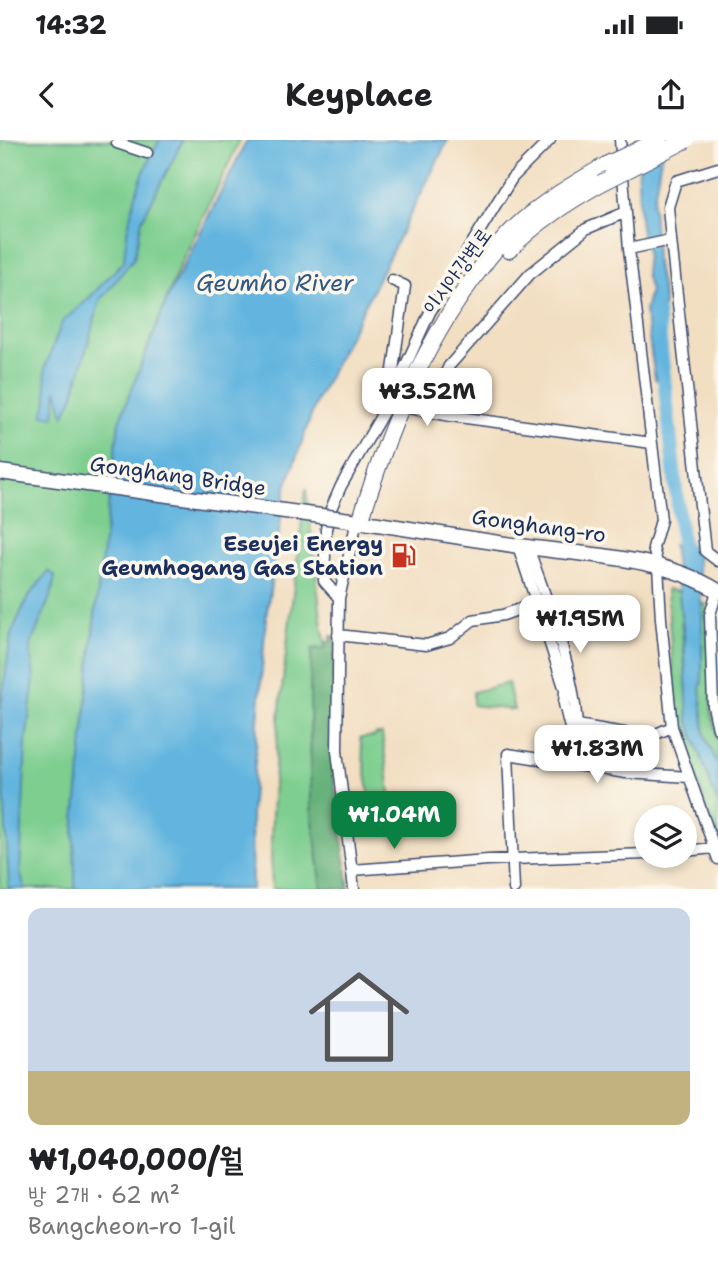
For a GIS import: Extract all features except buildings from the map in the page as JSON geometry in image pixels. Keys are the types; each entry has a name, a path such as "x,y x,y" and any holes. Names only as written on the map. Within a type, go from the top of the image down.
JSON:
{"highway":[{"name":"이시아강변로","path":"359,521 382,451 407,391 452,307 485,262 519,224 559,192 608,164 659,140"},
{"name":"이시아강변로","path":"359,521 425,372 479,284 521,238 566,203 687,140"}],"main road":[{"name":"Gonghang Bridge","path":"0,472 359,521"},
{"name":"Gonghang-ro","path":"359,521 523,547 632,560 687,576 718,591"}],"street":[{"path":"340,598 324,581 330,511 389,402 430,312 512,178 550,140"},
{"path":"620,140 629,249 661,520 653,548 658,566 672,727 716,854 697,852"},
{"path":"117,143 147,153"},
{"path":"718,168 676,181 668,207 705,551 718,561"},
{"path":"451,416 440,399 439,387 449,366 530,274 586,229 626,212"},
{"path":"629,249 670,240"},
{"path":"389,402 405,286 392,280"},
{"path":"409,408 652,443"},
{"path":"354,889 337,751 338,635 340,598 359,521"},
{"path":"523,547 537,603 565,690 564,704 571,732 567,763"},
{"path":"523,547 567,664 575,699 577,724 630,734 636,741"},
{"path":"718,591 710,615 713,706 718,729"},
{"path":"338,635 426,645 450,638 473,620 503,615 537,603"},
{"path":"592,768 612,753 672,727"},
{"path":"514,889 508,754 592,768 660,776 689,776"},
{"path":"352,870 488,860 634,855"}],"green space":[{"path":"0,140 240,140 178,270 119,422 77,889 0,889"},
{"path":"306,488 327,648 312,649 310,691 311,806 322,889 272,889 272,829 278,728"},
{"path":"667,589 679,592 689,720 718,805 718,838 679,733"},
{"path":"702,604 706,604 712,714 718,737 718,765 705,735 700,688"},
{"path":"331,636 335,637 333,771 349,889 322,889 311,806 312,649 326,648 325,642 330,642"},
{"path":"508,683 514,710 473,705 473,692"},
{"path":"382,734 394,820 374,822 360,738"}],"water":[{"path":"160,140 183,140 142,220 134,258 100,300 73,398 64,416 57,389 54,417 43,415 47,401 45,368 62,322 124,261 135,198 146,167"},
{"name":"Geumho River","path":"247,140 448,140 316,402 286,487 266,617 251,814 252,889 75,889 74,832 95,614 119,422 168,297"},
{"path":"642,140 664,140 653,204 656,261 664,301 659,331 662,382 655,379 645,311 650,289 645,274 647,253 640,219 638,180"},
{"path":"673,544 696,546 702,609 700,688 705,735 718,765 718,805 688,720 684,636"},
{"path":"49,571 55,576 52,592 30,647 34,678 26,742 20,872 25,889 9,889 0,712 11,634 28,597"}],"waterway":[{"path":"657,312 684,563"}],"place":[{"name":"Eseujei Energy Geumhogang Gas Station","path":"403,556"}]}
